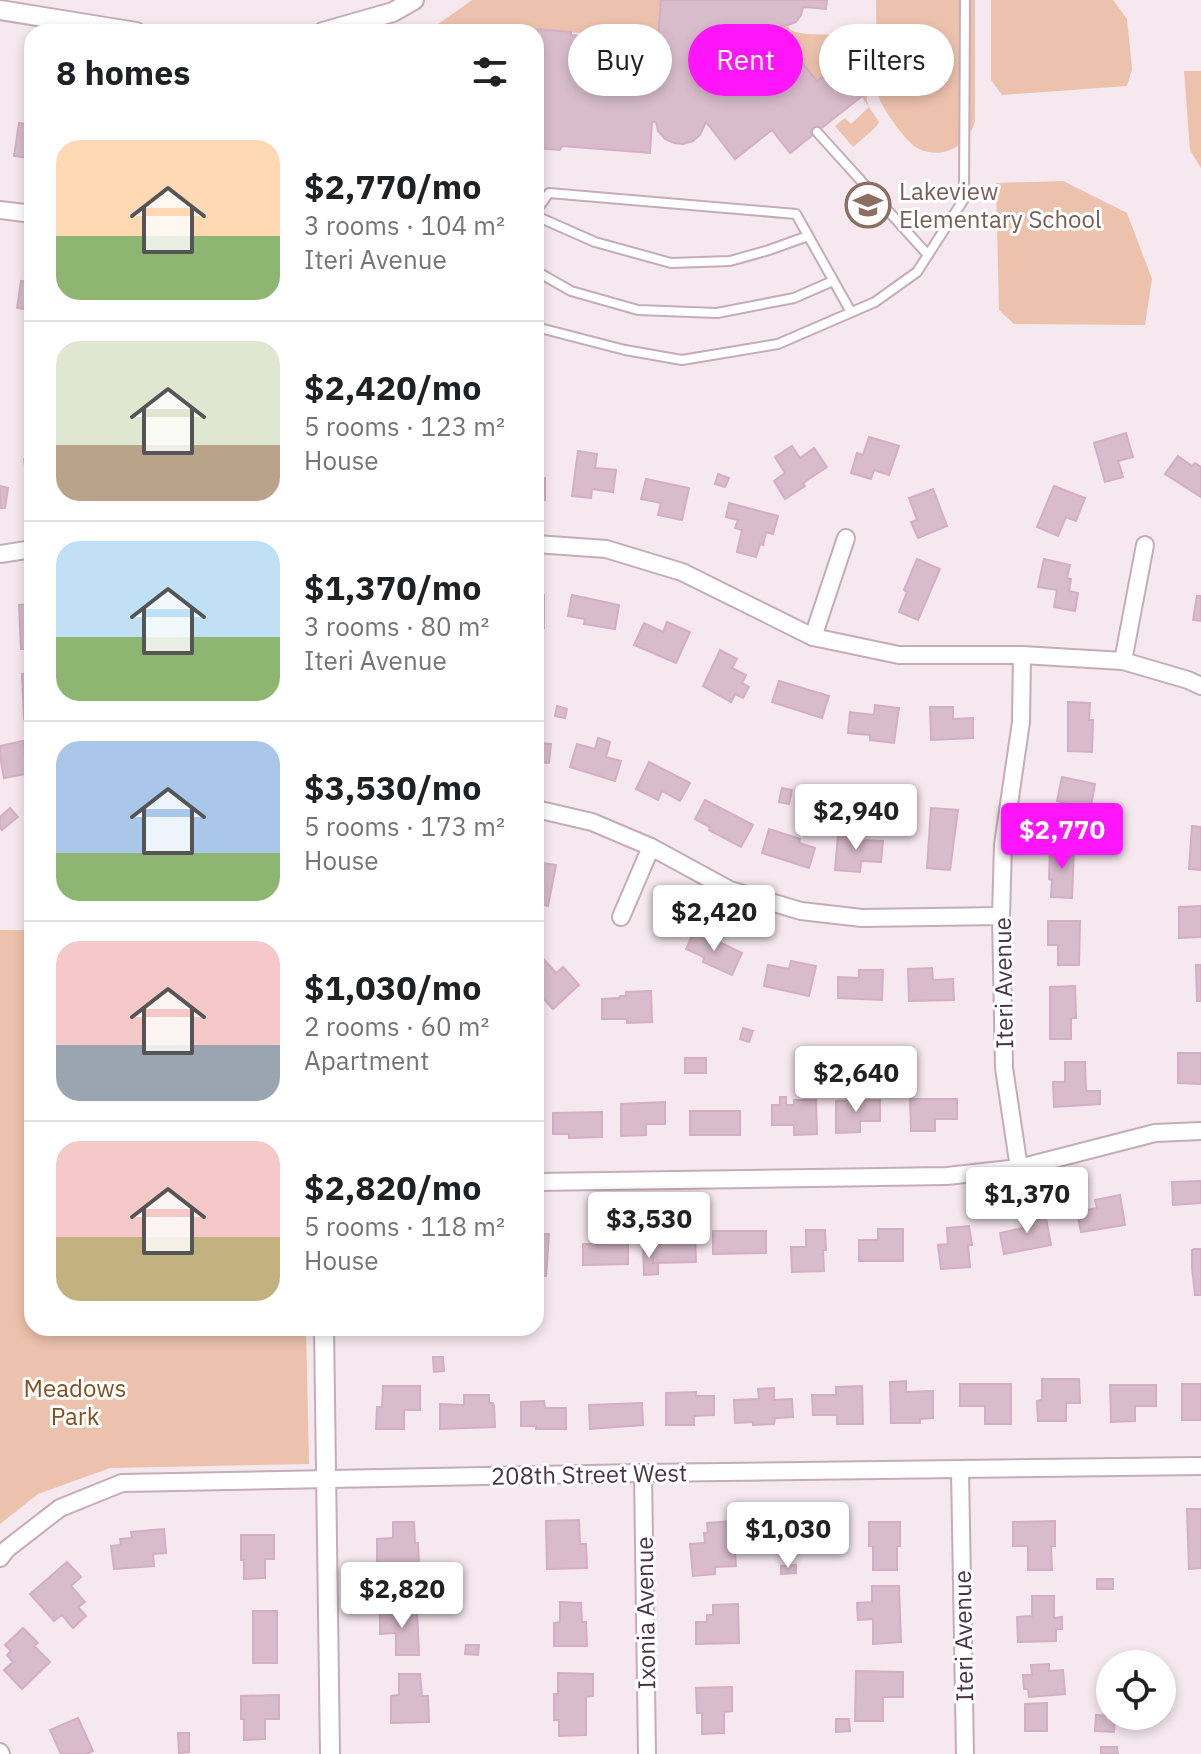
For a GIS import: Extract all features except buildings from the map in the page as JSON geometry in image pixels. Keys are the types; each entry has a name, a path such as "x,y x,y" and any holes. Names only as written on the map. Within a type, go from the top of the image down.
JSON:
{"street":[{"path":"351,24 393,12 414,0"},
{"path":"0,10 87,24"},
{"path":"0,210 24,213"},
{"path":"813,637 846,538"},
{"path":"544,545 606,549 682,572 813,637 899,655 1022,655 1123,661 1201,686"},
{"path":"1123,661 1145,545"},
{"path":"0,554 24,550"},
{"name":"Iteri Avenue","path":"1019,1168 1004,1068 1001,916 1003,845 1021,722 1022,655"},
{"path":"544,811 592,822 651,847 730,890 801,911 862,918 1001,916"},
{"path":"621,917 651,847"},
{"path":"544,1182 947,1176 1019,1168 1155,1133 1201,1131"},
{"path":"324,1336 330,1754"},
{"name":"208th Street West","path":"0,1558 7,1549 60,1508 122,1483 1201,1466"},
{"name":"Iteri Avenue","path":"960,1469 965,1754"},
{"name":"Ixonia Avenue","path":"643,1473 647,1754"}],"lane":[{"path":"544,329 625,350 682,360 778,344 875,302 917,272 964,199 965,0"},
{"path":"817,132 928,255"},
{"path":"544,201 549,193 796,214 851,312"},
{"path":"544,217 595,242 671,263 730,261 808,236"},
{"path":"544,276 571,291 638,310 717,313 794,298 833,281"}],"green space":[{"path":"472,0 661,0 659,24 568,24 568,32 544,31 544,24 438,24"},
{"path":"876,0 975,0 975,121 961,144 937,153 919,149 895,124 878,96 954,96 954,24 876,24"},
{"path":"991,0 1113,0 1127,19 1132,69 1127,86 1002,95 991,80"},
{"path":"803,33 819,34 817,81 803,64"},
{"path":"1184,71 1201,71 1201,168 1190,150"},
{"path":"869,107 879,122 853,147 835,126 845,118 851,124"},
{"path":"1063,181 1127,213 1152,279 1145,325 1014,324 999,310 996,183"},
{"name":"Meadows Park","path":"0,930 24,930 24,1336 306,1336 309,1464 110,1468 38,1494 0,1524"}],"place":[{"name":"Lakeview Elementary School","path":"868,205"}]}
